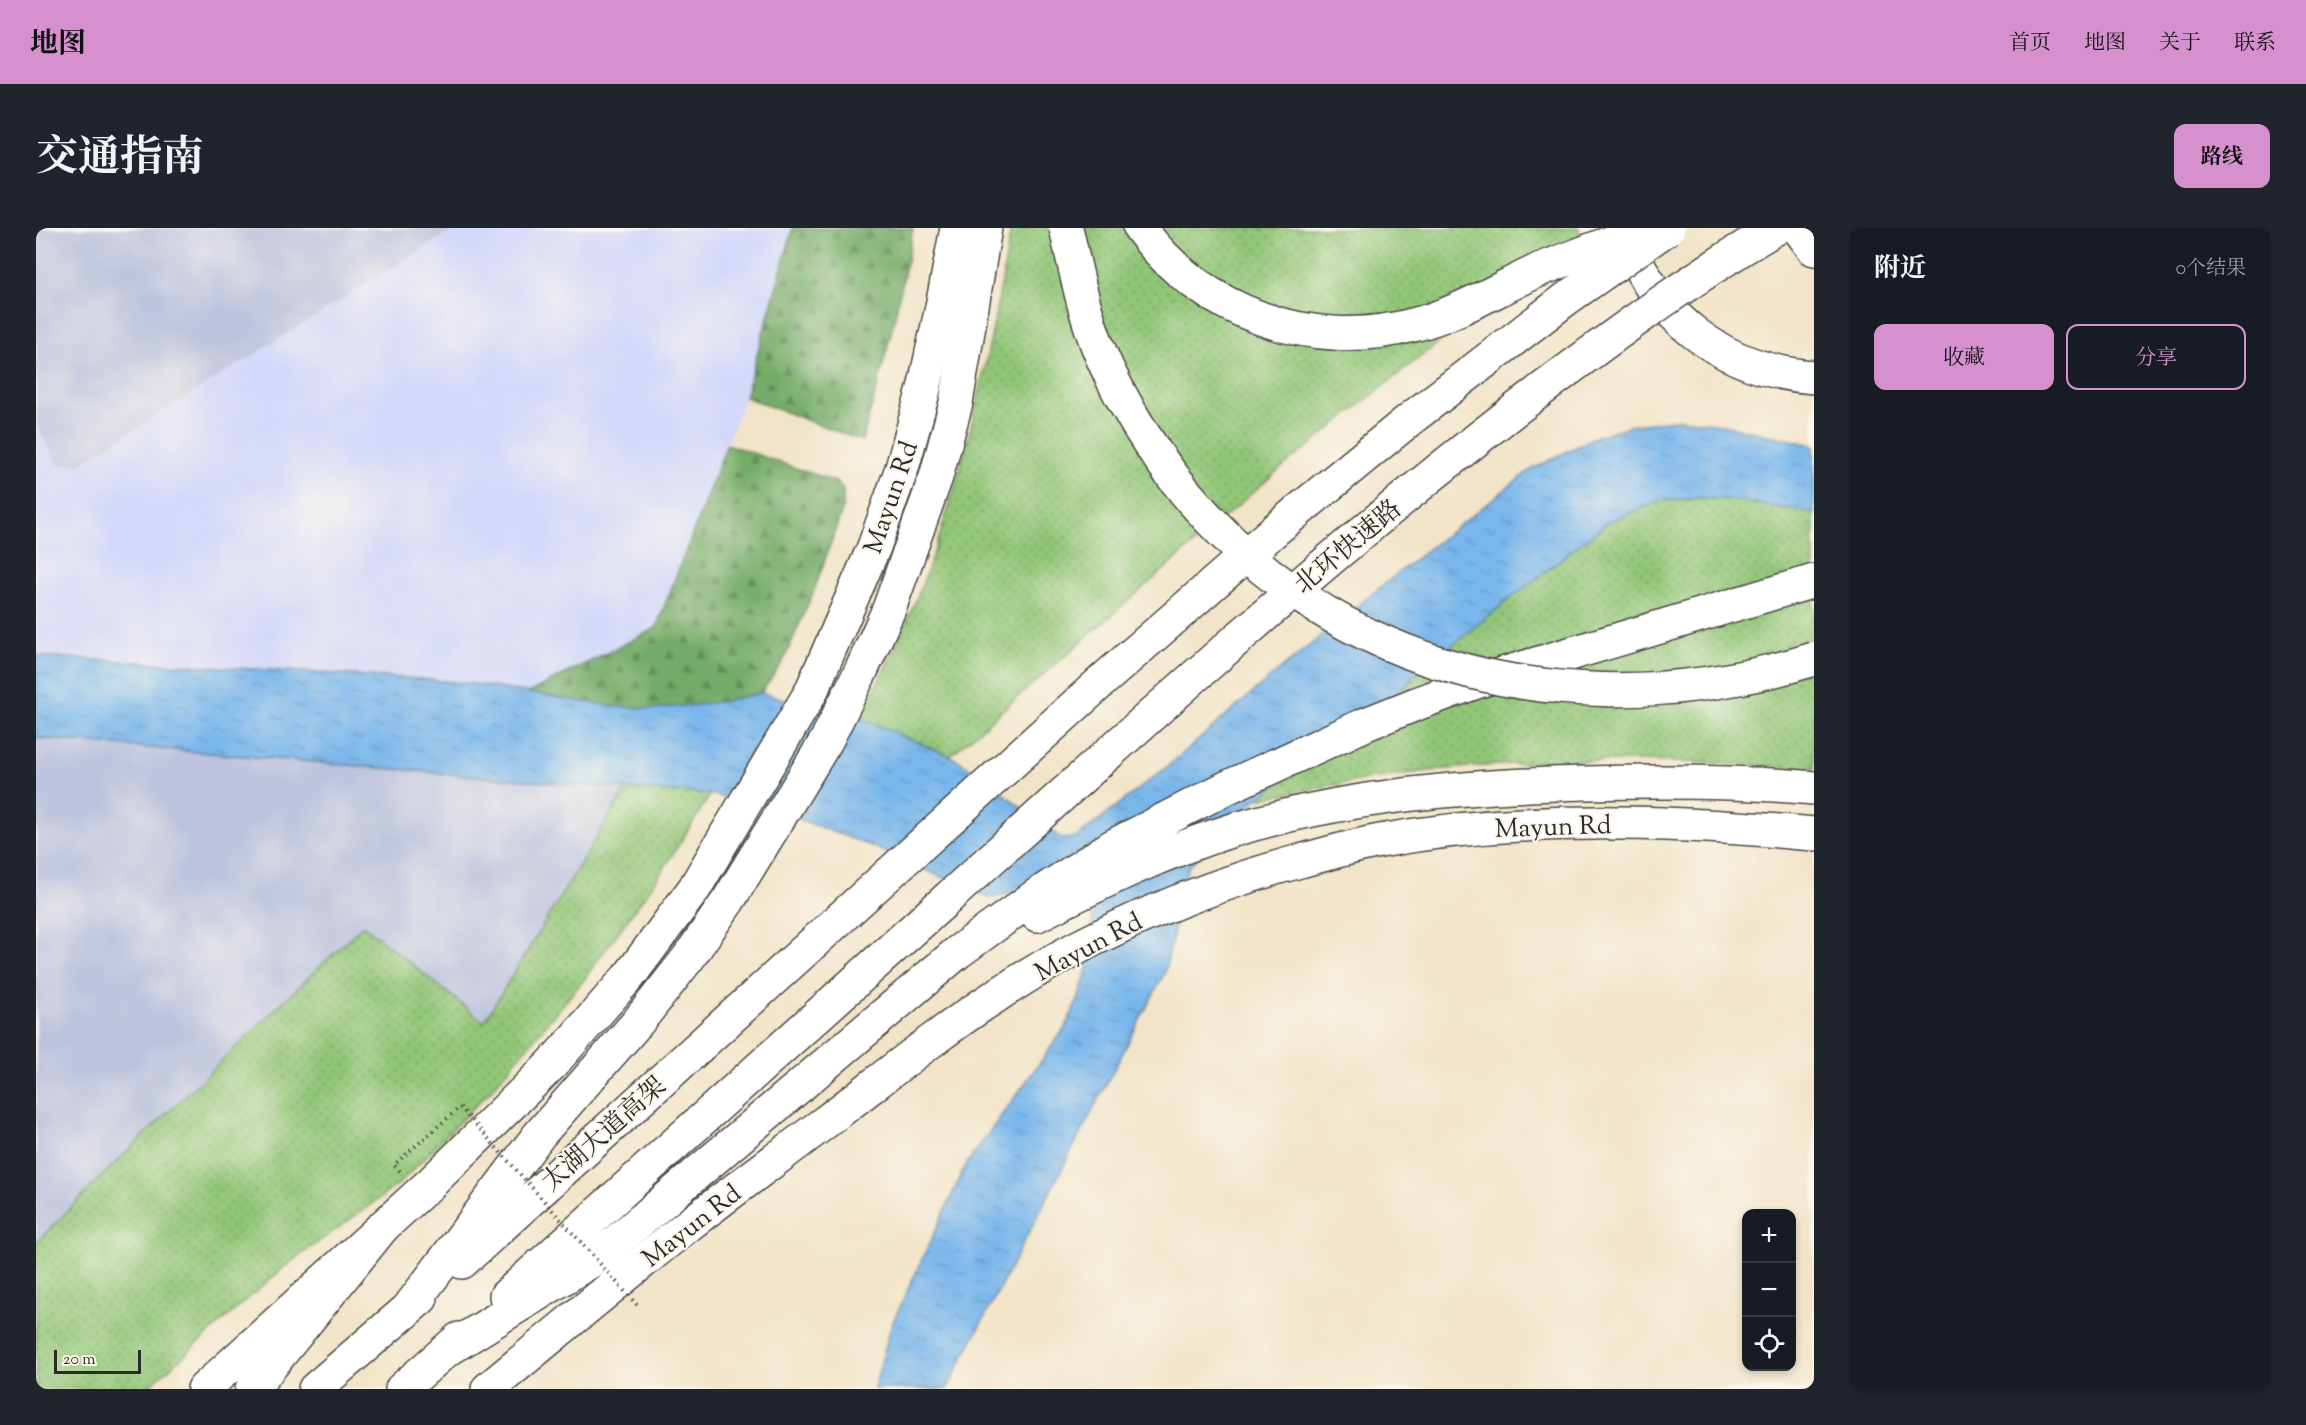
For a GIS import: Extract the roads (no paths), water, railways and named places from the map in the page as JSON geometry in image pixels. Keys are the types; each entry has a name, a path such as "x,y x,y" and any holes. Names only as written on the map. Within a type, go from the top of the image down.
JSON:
{"main road":[{"name":"Mayun Rd","path":"204,1389 431,1183 552,1064 630,975 694,890 811,692 874,548 902,468 926,379 957,228"},
{"path":"405,1313 539,1135 631,1030 689,957 773,830 826,741 889,609 936,477 956,403 985,228"},
{"path":"1066,228 1091,329 1108,370 1138,426 1184,490 1258,565 1312,603 1348,624 1411,654 1482,675 1552,687 1620,691 1677,687 1721,681 1814,659"},
{"path":"1140,228 1156,248 1184,274 1243,312 1270,323 1296,329 1348,334 1391,330 1442,315 1539,270 1648,228"},
{"path":"1623,228 1630,249 1647,280 1674,316 1694,333 1717,349 1766,370 1814,377"},
{"name":"太湖大道高架","path":"315,1389 405,1313 1102,681 1276,529 1408,420 1566,298 1668,228"},
{"name":"北环快速路","path":"444,1352 1136,729 1315,572 1440,468 1602,344 1720,261 1776,228"},
{"path":"1798,228 1814,249"},
{"path":"402,1389 444,1352 599,1256 866,1029 972,954 1111,847 1228,787 1366,724 1479,681 1814,581"},
{"path":"1020,916 1194,843 1272,820 1372,799 1459,788 1557,783 1731,783 1814,788"},
{"name":"Mayun Rd","path":"488,1389 700,1217 999,994 1059,959 1165,906 1257,873 1377,841 1438,832 1522,826 1674,823 1814,834"},
{"path":"252,1389 382,1228"}],"water":[{"path":"1681,419 1714,423 1814,445 1814,513 1725,499 1700,498 1660,501 1608,522 1473,628 1329,749 1257,799 1227,825 1187,869 1165,972 947,1389 874,1389 891,1326 967,1163 1065,1028 1078,1000 1086,974 1092,919 1090,845 1012,893 989,898 871,846 769,808 711,794 626,789 36,738 36,656 467,683 610,706 653,709 721,702 761,693 860,718 950,756 971,768 1062,839 1077,837 1168,766 1400,571 1529,471 1597,436 1629,426"}]}
